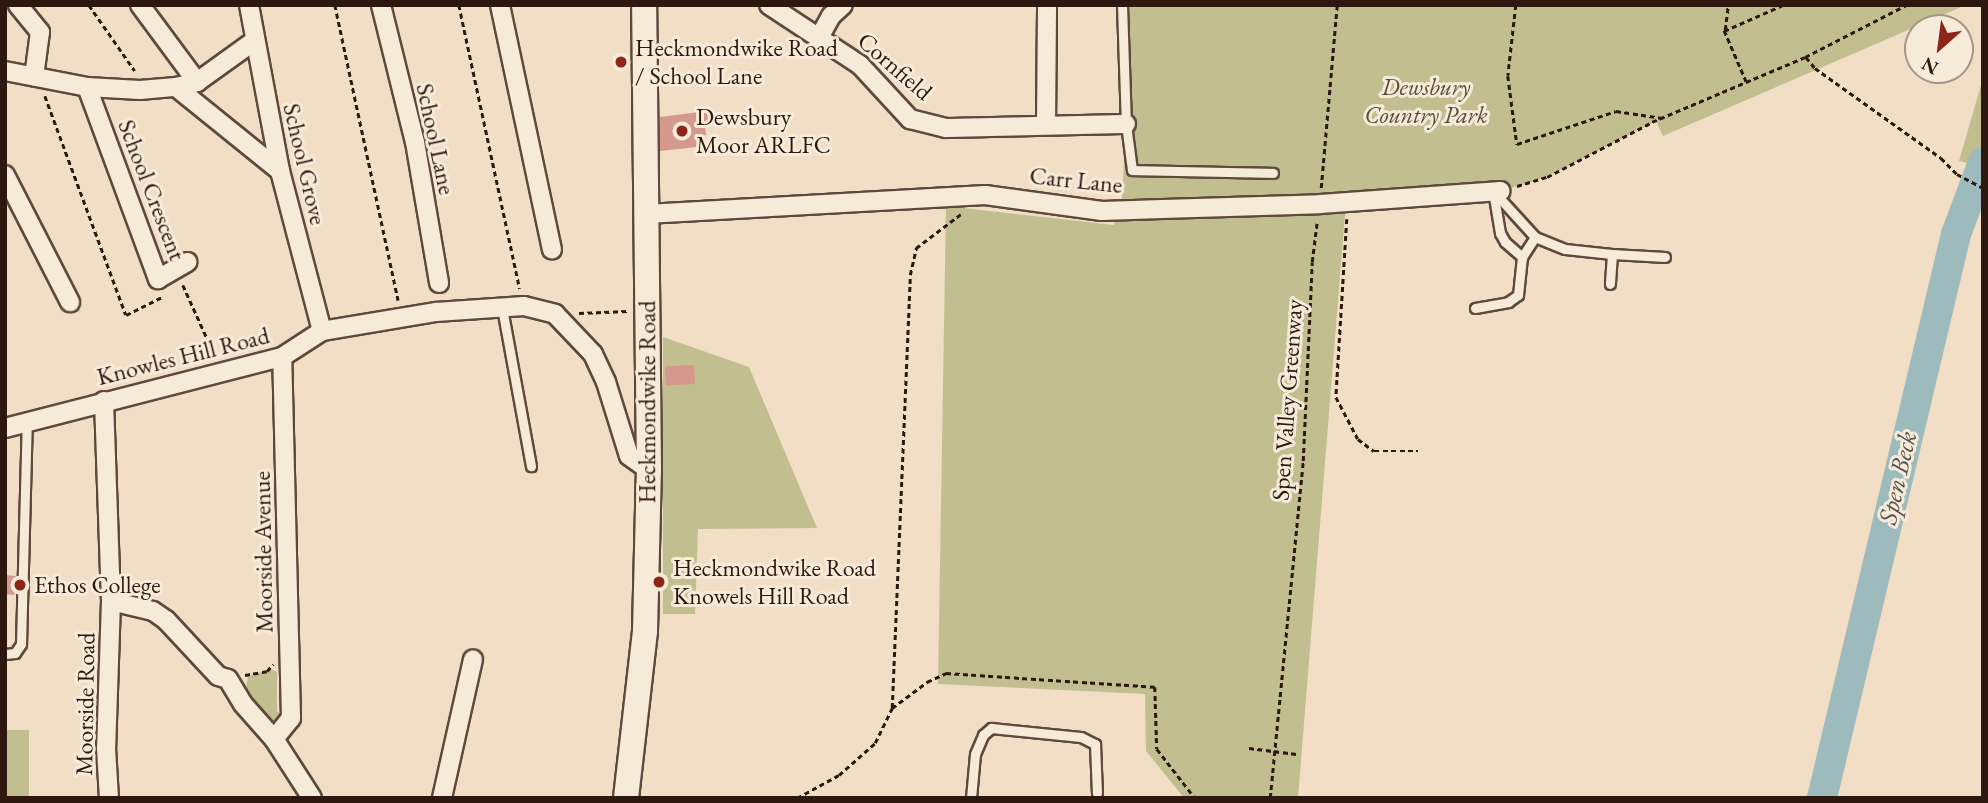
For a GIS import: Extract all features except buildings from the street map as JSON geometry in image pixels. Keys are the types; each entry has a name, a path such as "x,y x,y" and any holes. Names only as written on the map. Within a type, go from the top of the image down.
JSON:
{"main road":[{"name":"Heckmondwike Road","path":"626,798 645,631 649,470 645,5"}],"street":[{"path":"18,5 40,32 37,78"},
{"path":"140,5 197,82"},
{"name":"School Grove","path":"249,5 280,171 322,331"},
{"name":"School Lane","path":"381,5 415,142 439,284"},
{"path":"500,5 552,250"},
{"name":"Cornfield","path":"769,5 820,36 860,65 910,119 946,128 1126,124"},
{"path":"820,36 831,16 843,5"},
{"path":"1046,5 1046,125"},
{"name":"School Crescent","path":"5,71 88,87 140,90 176,88 197,82 254,41"},
{"name":"School Crescent","path":"88,87 158,279 181,265"},
{"path":"176,88 280,171"},
{"path":"5,175 70,302"},
{"name":"Carr Lane","path":"646,214 985,195 1102,211 1320,204 1497,191"},
{"name":"Knowles Hill Road","path":"5,428 282,357 322,331 436,312 501,306 524,306 555,314"},
{"path":"555,314 593,354 606,382 629,456 649,470"},
{"name":"Moorside Avenue","path":"274,739 291,718 282,357"},
{"name":"Moorside Road","path":"104,401 111,601 106,748 109,798"},
{"path":"111,601 159,615 218,676 228,679 243,704 274,739 312,798"},
{"path":"442,798 473,659"}],"lane":[{"path":"1122,5 1126,124 1132,170 1273,173"},
{"path":"1497,191 1535,237 1565,249 1665,257"},
{"path":"1497,191 1500,233 1522,257"},
{"path":"1475,307 1508,302 1518,295 1522,257 1535,237"},
{"path":"1610,284 1612,254"},
{"path":"501,306 531,466"},
{"path":"5,654 15,653 21,644 27,422"},
{"path":"971,798 975,754 983,735 991,728 1081,737 1095,744 1097,793"}],"path":[{"path":"89,5 138,76 140,90"},
{"path":"335,5 402,319"},
{"path":"459,5 524,306"},
{"name":"Spen Valley Greenway","path":"1270,798 1303,461 1312,262 1320,204 1337,5"},
{"path":"1516,5 1508,76 1517,144 1616,111 1662,118"},
{"path":"1728,5 1724,31 1746,82"},
{"path":"1724,31 1783,5"},
{"path":"1497,191 1546,177 1662,118 1805,57 1906,5"},
{"path":"1805,57 1815,68 1941,158 1957,174 1983,188"},
{"path":"37,78 127,315 172,291"},
{"path":"797,798 839,775 874,743 892,708 910,275 916,248 985,195"},
{"path":"1348,202 1336,397 1358,439 1374,451 1418,451"},
{"path":"181,265 222,372"},
{"path":"555,314 646,310"},
{"path":"228,679 267,671 274,663 290,662"},
{"path":"892,708 927,682 946,673 1155,687 1157,749 1195,798"},
{"path":"1249,748 1297,754"}],"green space":[{"name":"Dewsbury Country Park","path":"1119,5 1966,5 1945,14 1904,14 1904,32 1663,136 1656,121 1547,177 1501,191 1346,202 1298,798 1184,798 1146,751 1145,694 938,684 946,206 1114,225 1122,198 1126,124"},
{"path":"1983,78 1983,167 1959,161"},
{"path":"663,337 749,367 817,528 698,529 695,614 663,614"},
{"path":"271,669 277,672 277,711 280,714 278,720 273,722 251,707 246,688 248,676"},
{"path":"5,730 29,730 29,798 5,798"}],"waterway":[{"name":"Spen Beck","path":"1822,798 1956,234 1983,162"}],"place":[{"name":"Heckmondwike Road / School Lane","path":"621,62"},
{"name":"Dewsbury Moor ARLFC","path":"682,131"},
{"name":"Heckmondwike Road Knowels Hill Road","path":"659,582"},
{"name":"Ethos College","path":"20,585"}]}
